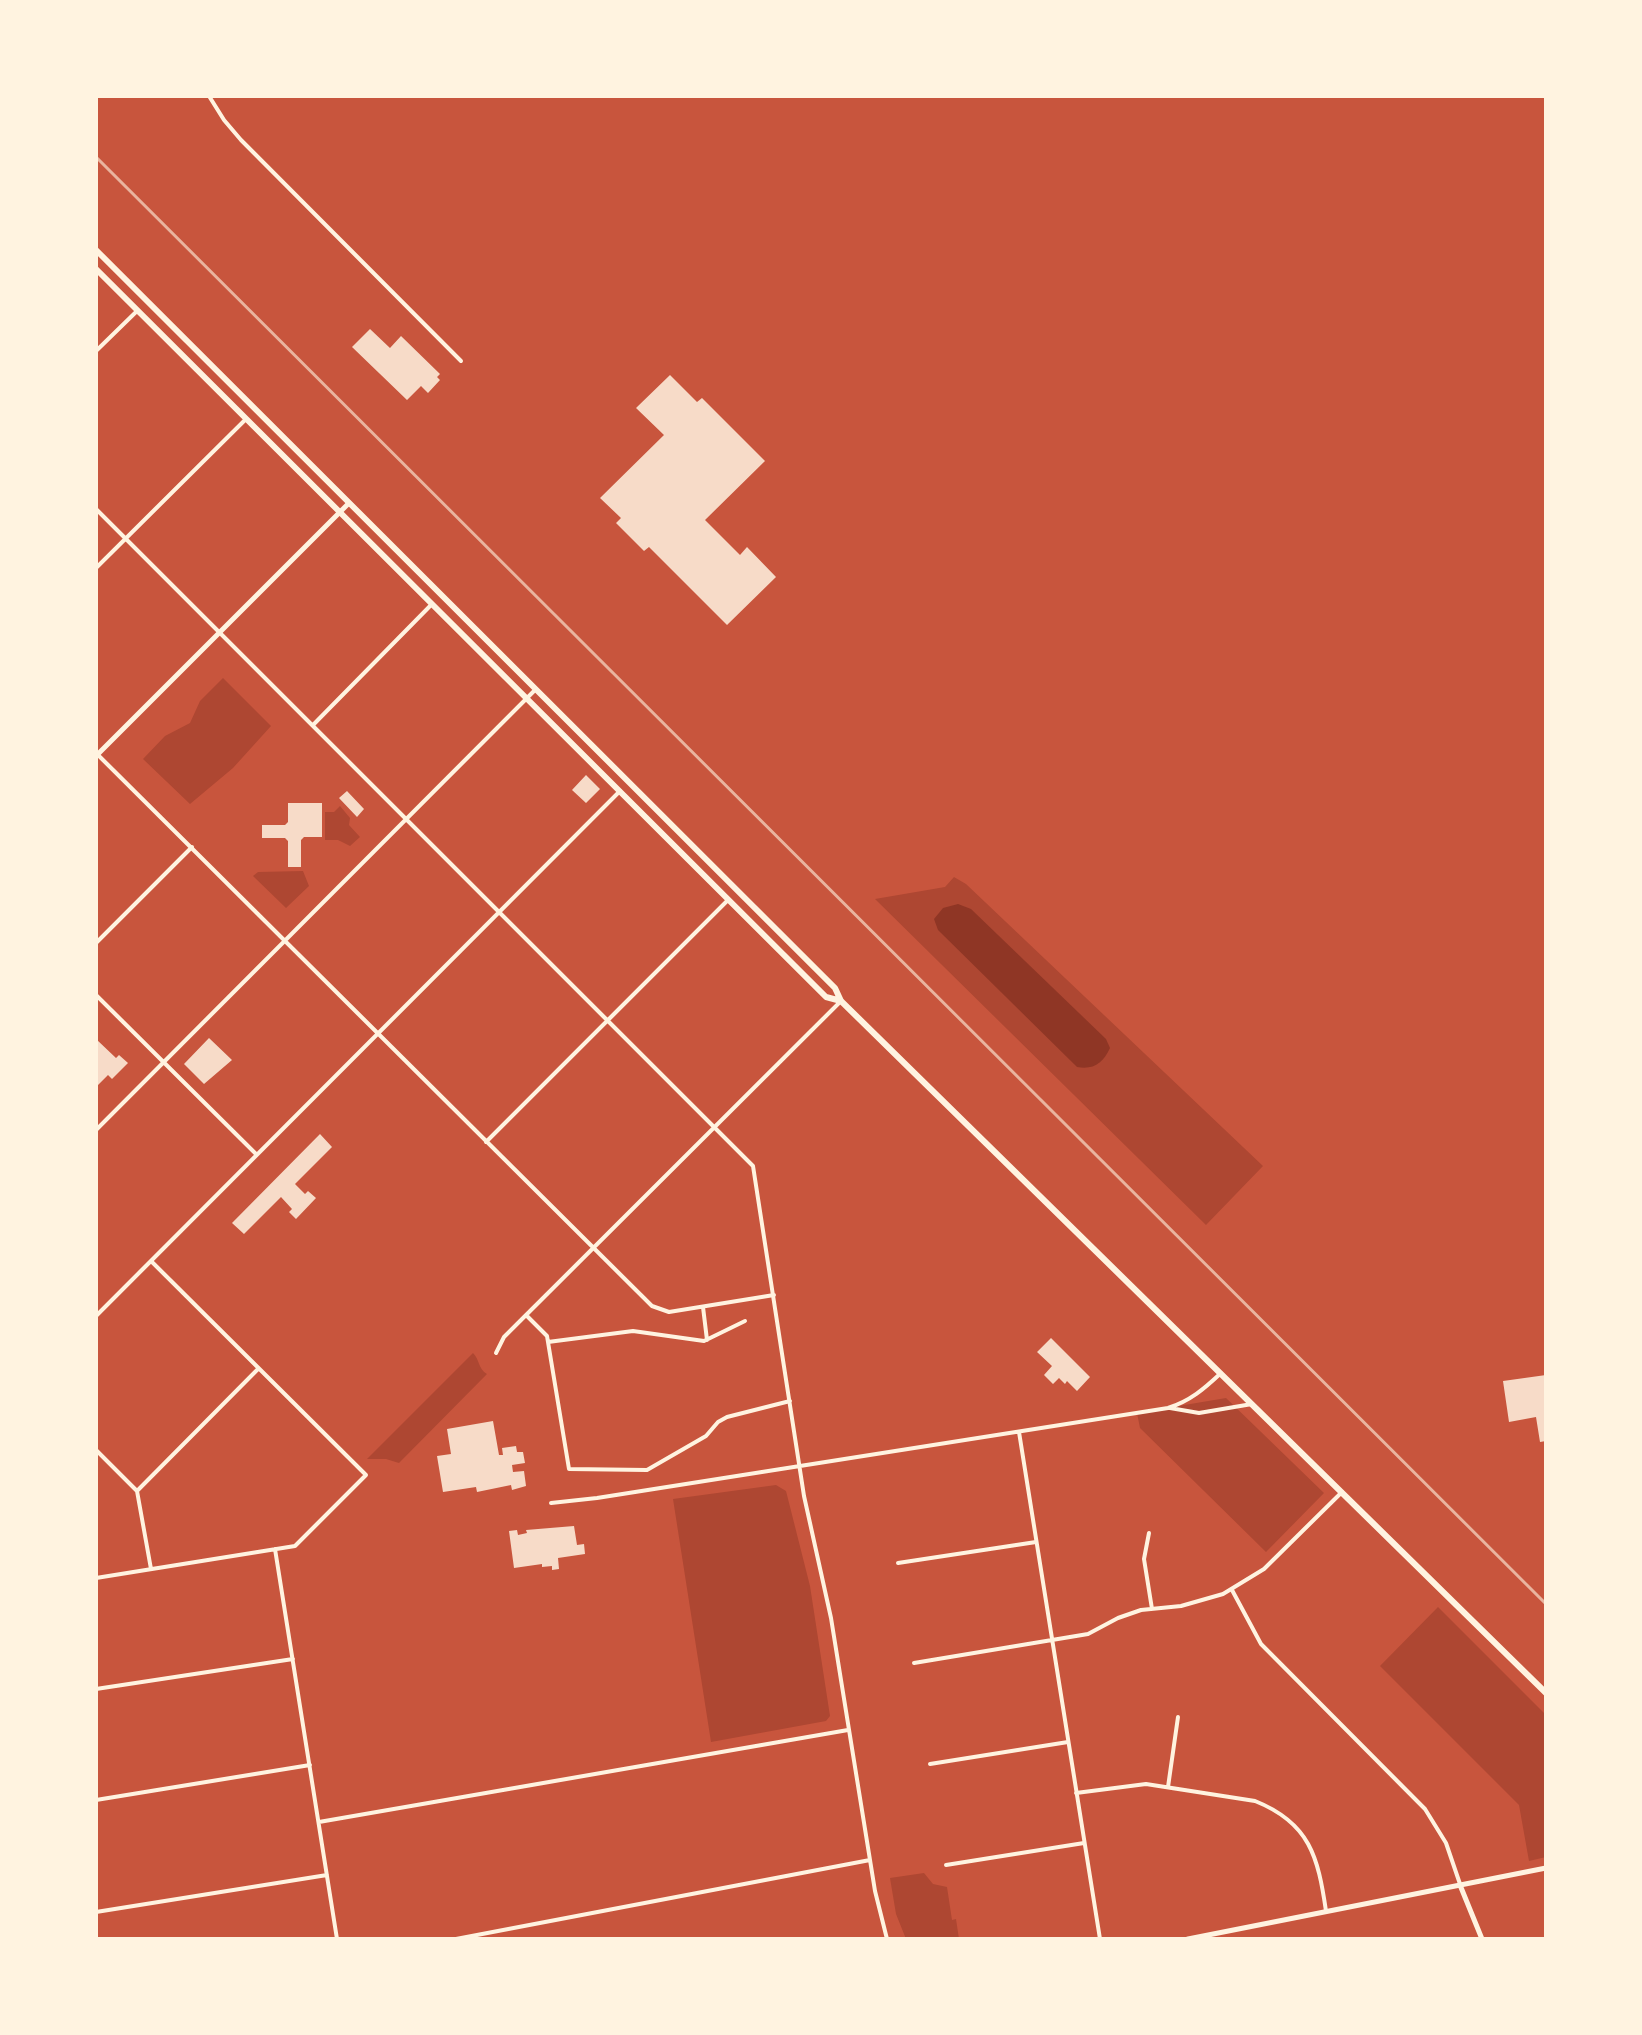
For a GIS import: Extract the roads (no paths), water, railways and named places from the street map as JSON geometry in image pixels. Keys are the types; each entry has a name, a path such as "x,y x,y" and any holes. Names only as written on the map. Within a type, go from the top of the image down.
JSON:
{"main road":[{"path":"96,250 835,988 841,1001 1546,1693"},
{"path":"96,269 826,997 841,1001"},
{"path":"97,754 348,504"},
{"path":"1188,1939 1546,1868"},
{"path":"1460,1885 1482,1939"}],"street":[{"path":"209,96 241,140 461,361"},
{"path":"96,351 137,311"},
{"path":"96,568 246,419"},
{"path":"96,509 753,1166 800,1466 829,1607 870,1859 887,1939"},
{"path":"313,725 432,604"},
{"path":"96,1130 536,689"},
{"path":"97,754 657,1309 669,1312 774,1295"},
{"path":"96,1316 620,791"},
{"path":"96,943 192,847"},
{"path":"486,1142 728,899"},
{"path":"96,995 256,1155"},
{"path":"496,1353 504,1337 841,1001"},
{"path":"96,1578 295,1546 366,1475 151,1261"},
{"path":"703,1307 707,1340"},
{"path":"526,1315 547,1336 569,1469 647,1470 706,1436 727,1417 790,1401"},
{"path":"548,1342 633,1331 696,1342 707,1340 745,1321"},
{"path":"137,1491 258,1369"},
{"path":"551,1503 567,1503 1168,1408 1199,1393 1221,1373"},
{"path":"1168,1408 1199,1413 1253,1404"},
{"path":"1019,1432 1100,1939"},
{"path":"96,1450 137,1491 151,1569"},
{"path":"914,1663 1088,1634 1118,1618 1195,1603 1232,1590 1264,1569 1342,1492"},
{"path":"1149,1533 1144,1559 1152,1609"},
{"path":"898,1563 1036,1542"},
{"path":"275,1549 337,1939"},
{"path":"1232,1590 1261,1644 1425,1809 1446,1843 1460,1885"},
{"path":"96,1689 293,1659"},
{"path":"1168,1787 1178,1717"},
{"path":"319,1822 849,1729"},
{"path":"930,1764 1068,1742"},
{"path":"96,1800 310,1765"},
{"path":"1076,1793 1133,1784 1255,1801 1284,1816 1302,1833 1315,1857 1327,1912"},
{"path":"946,1865 1084,1843"},
{"path":"456,1939 870,1859"},
{"path":"96,1912 327,1875"}],"railway":[{"path":"96,157 1546,1604"}]}
